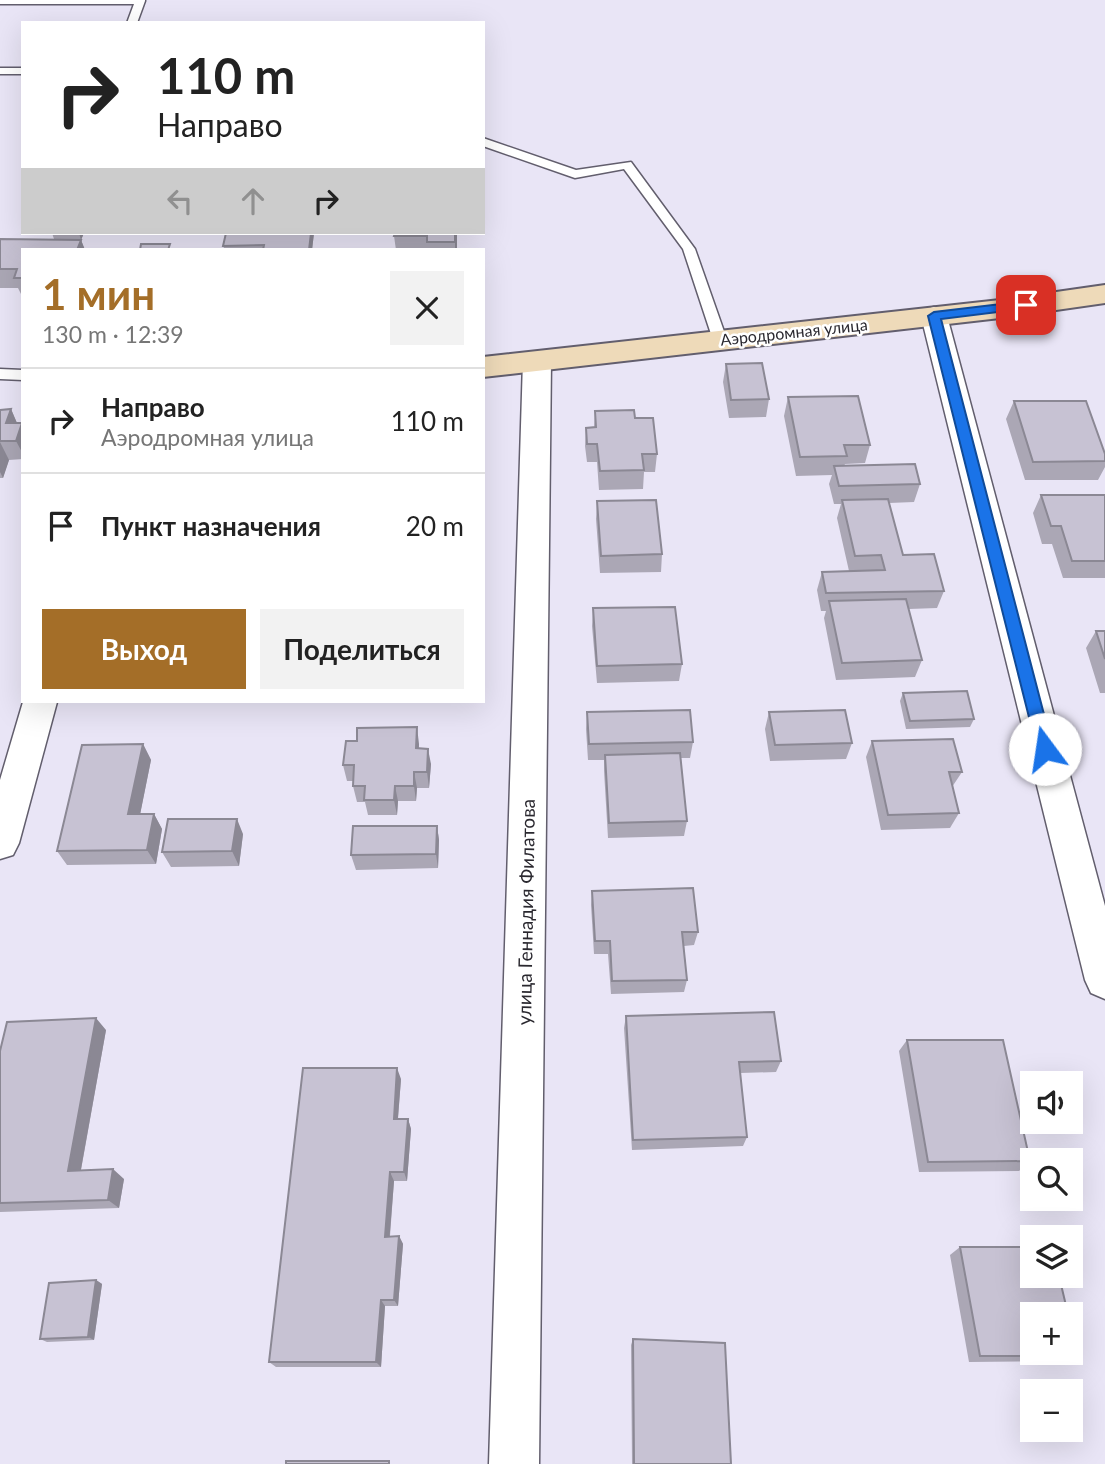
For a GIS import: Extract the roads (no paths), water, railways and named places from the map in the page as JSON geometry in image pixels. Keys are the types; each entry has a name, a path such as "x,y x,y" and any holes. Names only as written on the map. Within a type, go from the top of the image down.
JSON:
{"street":[{"name":"Аэродромная улица","path":"485,367 1105,294"},
{"path":"934,316 1105,980"},
{"name":"улица Геннадия Филатова","path":"514,1464 537,361"},
{"path":"0,843 40,703"}],"lane":[{"path":"0,1 140,1 133,21"},
{"path":"0,71 21,71"},
{"path":"485,143 575,174 627,164 689,249 720,340"},
{"path":"0,374 21,375"}]}
